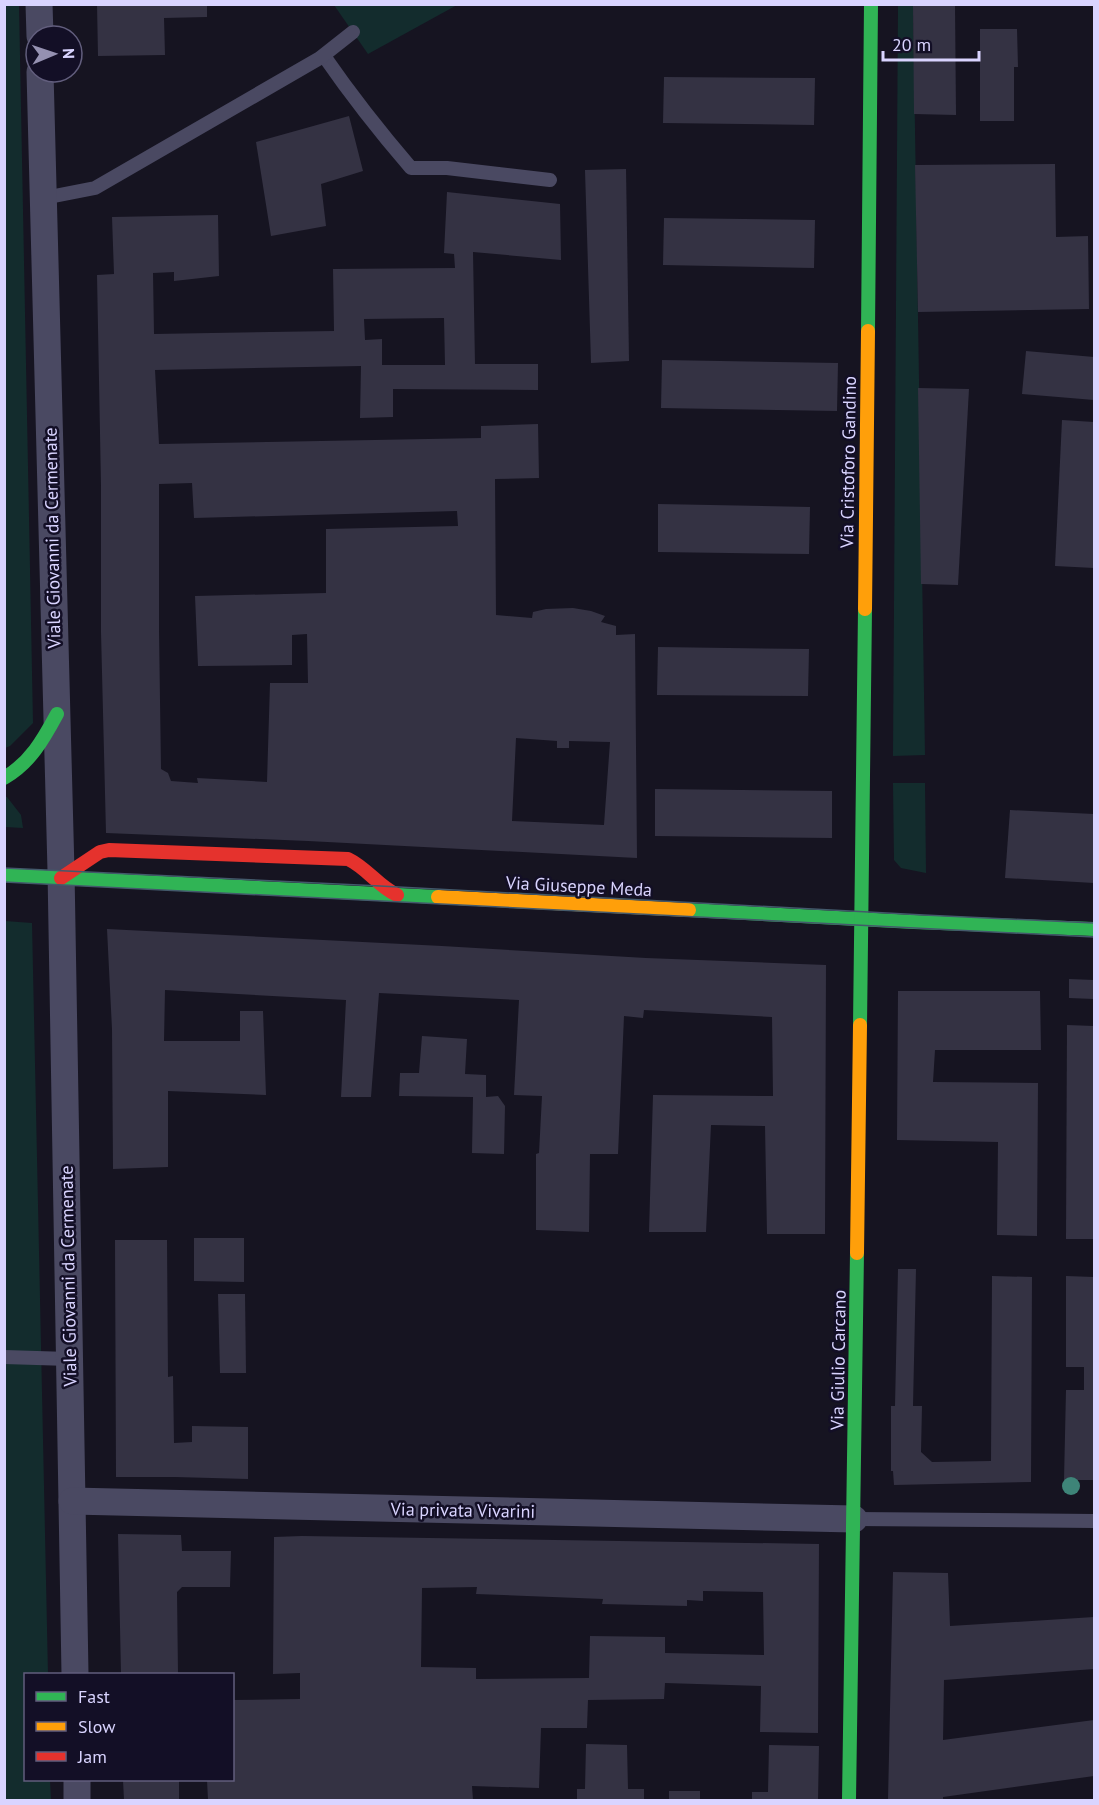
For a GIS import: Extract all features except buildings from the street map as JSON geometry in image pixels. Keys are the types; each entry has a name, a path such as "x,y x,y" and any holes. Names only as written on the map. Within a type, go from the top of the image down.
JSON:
{"street":[{"path":"39,4 39,24"},
{"name":"Via Cristoforo Gandino","path":"862,919 871,4"},
{"name":"Viale Giovanni da Cermenate","path":"40,84 61,878 75,1673"},
{"path":"4,778 16,773 33,756 57,714"},
{"path":"4,875 61,878 100,852 109,850 336,858 357,862 380,886 397,895"},
{"name":"Via Giuseppe Meda","path":"61,878 1095,929"},
{"name":"Via Giulio Carcano","path":"849,1800 862,919"},
{"name":"Via privata Vivarini","path":"72,1501 854,1519"},
{"path":"77,1781 77,1800"}],"lane":[{"path":"44,198 95,188 324,56 353,32"},
{"path":"324,56 371,123 411,168 447,168 550,180"},
{"path":"4,1357 69,1359"},
{"path":"854,1519 1095,1521"}],"green space":[{"path":"913,4 925,755 893,756 898,5"},
{"path":"4,5 19,5 33,723 10,746 5,748"},
{"path":"334,5 457,5 368,54"},
{"path":"893,783 925,783 926,873 901,868 894,860"},
{"path":"4,797 7,797 21,815 23,828 5,827"},
{"path":"5,921 32,923 48,1673 24,1673 24,1781 50,1781 51,1800 5,1800"}],"tram line":[{"path":"4,868 1094,923"},
{"path":"4,882 1094,937"}],"traffic: fast":[{"path":"868,331 871,4"},
{"path":"860,1025 865,609"},
{"path":"4,778 29,758 57,714"},
{"path":"4,875 438,897"},
{"path":"689,910 1094,929"},
{"path":"849,1800 857,1253"}],"traffic: slow":[{"path":"865,609 868,331"},
{"path":"438,897 689,910"},
{"path":"857,1253 860,1025"}],"traffic: jam":[{"path":"61,878 100,852 109,850 348,859 397,895"}]}
